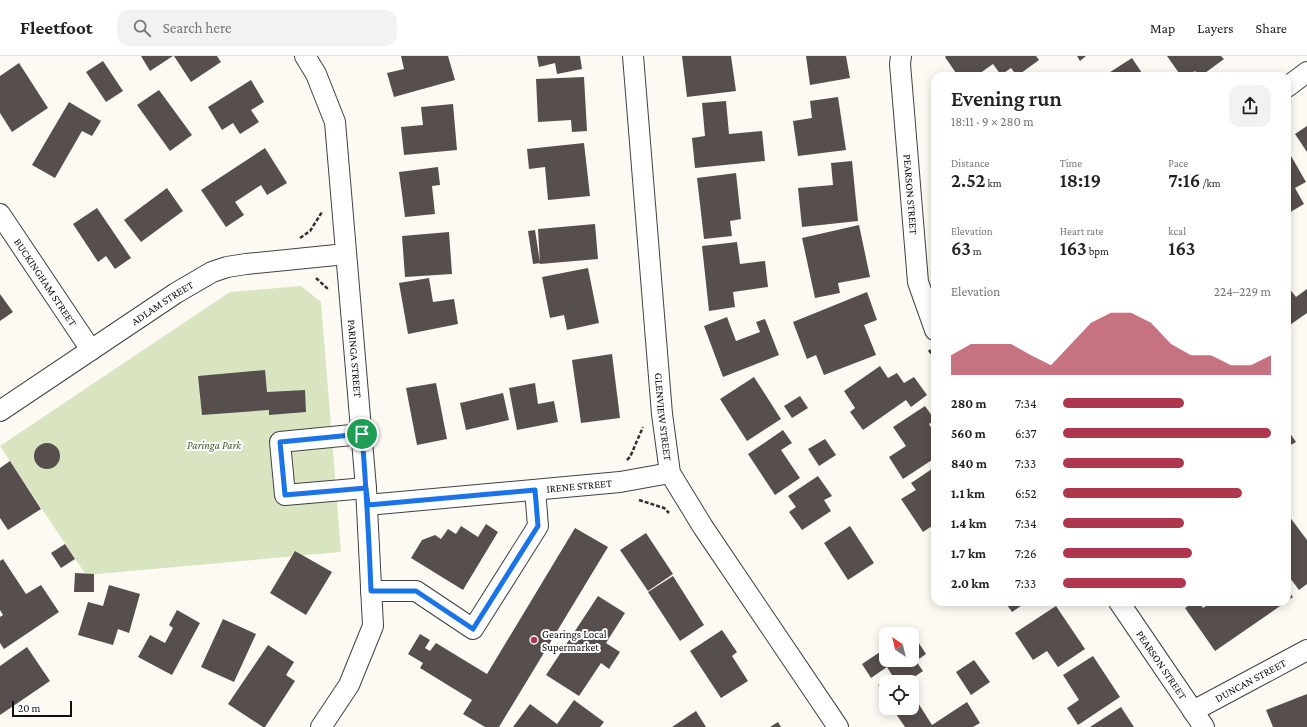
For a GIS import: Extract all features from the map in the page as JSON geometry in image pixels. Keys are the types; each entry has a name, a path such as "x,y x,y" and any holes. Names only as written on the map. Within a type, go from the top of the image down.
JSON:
{"street":[{"name":"PARINGA STREET","path":"304,56 316,74 335,122 367,497 373,626 349,685 321,727"},
{"name":"GLENVIEW STREET","path":"633,56 662,414 670,473 703,527 838,727"},
{"name":"PEARSON STREET","path":"901,56 900,64 918,282 931,319"},
{"path":"1291,84 1307,72"},
{"name":"BUCKINGHAM STREET","path":"0,214 91,350"},
{"name":"ADLAM STREET","path":"0,411 176,293 212,272 226,267 246,264 346,254"},
{"name":"IRENE STREET","path":"362,434 280,442 285,495 367,497 535,490 620,482 670,473"},
{"path":"371,591 416,591 473,629 538,526 535,490"},
{"name":"PEARSON STREET","path":"1122,606 1198,719"},
{"name":"DUNCAN STREET","path":"1198,719 1307,650"}],"path":[{"path":"297,241 310,231 317,221 324,206"}],"green space":[{"name":"Paringa Park","path":"301,286 321,302 341,552 86,575 0,446 230,292"}],"building":[{"path":"141,56 173,56 150,71"},
{"path":"174,56 217,56 221,62 191,82"},
{"path":"401,56 448,56 455,80 394,97 387,73 404,69"},
{"path":"537,56 580,56 582,69 557,74 555,63 539,67"},
{"path":"682,56 731,56 736,91 687,97"},
{"path":"806,56 846,56 850,78 810,85"},
{"path":"1036,56 1039,60 1022,72 1014,72 1011,68 1005,72 999,72 993,64 982,72 955,72 945,57"},
{"path":"1077,56 1086,56 1080,61"},
{"path":"1167,56 1221,56 1224,59 1206,72 1178,72"},
{"path":"1132,58 1141,72 1110,72"},
{"path":"103,61 123,91 106,102 86,72"},
{"path":"19,63 48,108 12,132 0,113 0,76"},
{"path":"584,77 587,131 572,132 571,120 538,122 536,79"},
{"path":"251,80 264,102 251,110 259,122 240,134 233,123 222,130 208,107"},
{"path":"159,90 192,135 170,151 137,105"},
{"path":"838,97 846,150 798,156 793,121 812,118 810,101"},
{"path":"726,101 729,134 762,131 765,161 695,168 692,138 705,136 702,103"},
{"path":"69,102 101,121 92,136 82,131 55,178 32,165"},
{"path":"453,104 457,150 404,155 401,127 423,125 421,107"},
{"path":"1307,126 1307,152 1295,134"},
{"path":"584,143 590,196 548,200 545,167 529,169 527,149"},
{"path":"265,148 287,183 267,195 261,185 235,202 244,215 226,227 201,190"},
{"path":"1291,156 1306,182 1295,188 1304,204 1291,212"},
{"path":"852,161 858,221 802,227 798,188 833,185 831,163"},
{"path":"438,167 440,185 432,186 435,214 405,217 399,172"},
{"path":"736,173 741,219 730,221 732,236 704,239 697,178"},
{"path":"167,188 183,211 141,242 124,220"},
{"path":"97,208 131,258 115,269 106,256 98,262 73,224"},
{"path":"595,224 598,259 540,264 538,229"},
{"path":"859,225 870,277 838,283 840,293 815,298 802,238"},
{"path":"535,230 540,263 533,264 528,231"},
{"path":"449,232 452,274 405,277 402,236"},
{"path":"737,242 740,264 765,261 768,287 733,292 735,307 709,311 702,246"},
{"path":"588,268 599,323 567,330 564,315 550,318 542,277"},
{"path":"429,278 433,302 454,299 458,324 408,334 399,283"},
{"path":"1307,289 1307,313 1291,324 1291,291 1296,297"},
{"path":"867,292 877,320 864,325 876,355 824,375 816,355 807,359 793,322"},
{"path":"0,294 13,312 0,321"},
{"path":"727,317 736,341 760,332 756,322 765,319 779,355 723,377 704,326"},
{"path":"612,354 620,418 581,423 572,360"},
{"path":"880,366 888,378 897,373 904,383 914,377 927,395 911,407 906,400 863,430 850,412 855,408 844,391"},
{"path":"265,370 267,392 305,390 306,412 269,415 269,410 202,415 198,376"},
{"path":"754,377 781,419 747,441 720,399"},
{"path":"436,383 447,439 417,445 406,388"},
{"path":"535,383 538,404 554,401 558,422 517,430 509,388"},
{"path":"503,393 509,420 466,430 460,403"},
{"path":"800,396 808,408 792,418 784,406"},
{"path":"925,406 931,414 931,423 929,424 931,427 931,461 903,479 889,457 906,446 893,427"},
{"path":"783,430 792,443 781,450 800,478 775,495 748,454"},
{"path":"1291,435 1296,442 1291,445"},
{"path":"825,439 836,455 819,466 808,449"},
{"path":"47,443 56,447 60,456 56,465 47,469 38,465 34,456 38,447"},
{"path":"10,461 41,509 8,530 0,518 0,468"},
{"path":"931,470 931,527 923,532 901,499 916,490 911,483"},
{"path":"818,476 832,496 824,500 831,511 802,530 789,512 796,507 788,496"},
{"path":"1291,519 1307,540 1307,584 1299,590 1291,579"},
{"path":"486,524 498,532 463,590 411,558 422,540 435,535 441,539 448,529 456,534 461,526 478,537"},
{"path":"850,526 874,563 848,580 824,543"},
{"path":"575,528 608,547 499,727 485,727 463,714 472,700 420,668 423,663 408,654 420,634 430,640 425,648 430,651 436,643 487,674"},
{"path":"646,533 673,574 648,591 620,550"},
{"path":"65,544 75,559 61,568 51,553"},
{"path":"295,551 332,572 306,615 270,593"},
{"path":"3,559 26,594 41,585 59,612 4,649 0,643 0,617 3,615 0,610 0,561"},
{"path":"75,573 94,574 94,592 74,592"},
{"path":"673,576 704,625 680,641 648,592"},
{"path":"109,585 140,594 129,633 118,629 113,645 78,635 88,602 103,606"},
{"path":"598,596 625,613 606,643 620,652 609,669 601,663 579,696 546,675"},
{"path":"1008,606 1021,606 1012,612"},
{"path":"1056,606 1085,649 1058,667 1047,651 1033,660 1015,633"},
{"path":"1188,606 1202,606 1203,608 1206,606 1280,606 1215,651 1185,608"},
{"path":"177,610 200,623 172,675 138,657 150,635 165,643 173,628 169,625"},
{"path":"223,619 256,634 234,682 201,667"},
{"path":"722,630 737,652 732,656 748,681 721,698 690,651"},
{"path":"919,643 926,654 919,659"},
{"path":"268,645 294,662 286,675 295,681 265,727 263,727 228,704"},
{"path":"27,647 50,681 0,715 0,666"},
{"path":"879,653 879,667 887,667 871,678 862,664"},
{"path":"1093,656 1120,697 1078,725 1067,708 1079,700 1063,675"},
{"path":"974,660 990,682 971,695 956,672"},
{"path":"919,665 923,671 917,675 892,675 887,667 919,667"},
{"path":"1307,694 1307,727 1273,727 1266,710"},
{"path":"574,700 604,722 600,727 513,727 530,704 557,724"},
{"path":"967,702 980,723 973,727 905,727 897,715 919,715 919,704 932,725"},
{"path":"1121,707 1134,727 1090,727"},
{"path":"696,711 706,727 672,727"},
{"path":"778,722 781,727 770,727"}],"place":[{"name":"Gearings Local Supermarket","path":"534,640"}],"route":[{"path":"362,434 280,442 285,495 366,488 368,505 535,490 538,526 473,629 416,591 371,591 368,505 362,434"}]}
